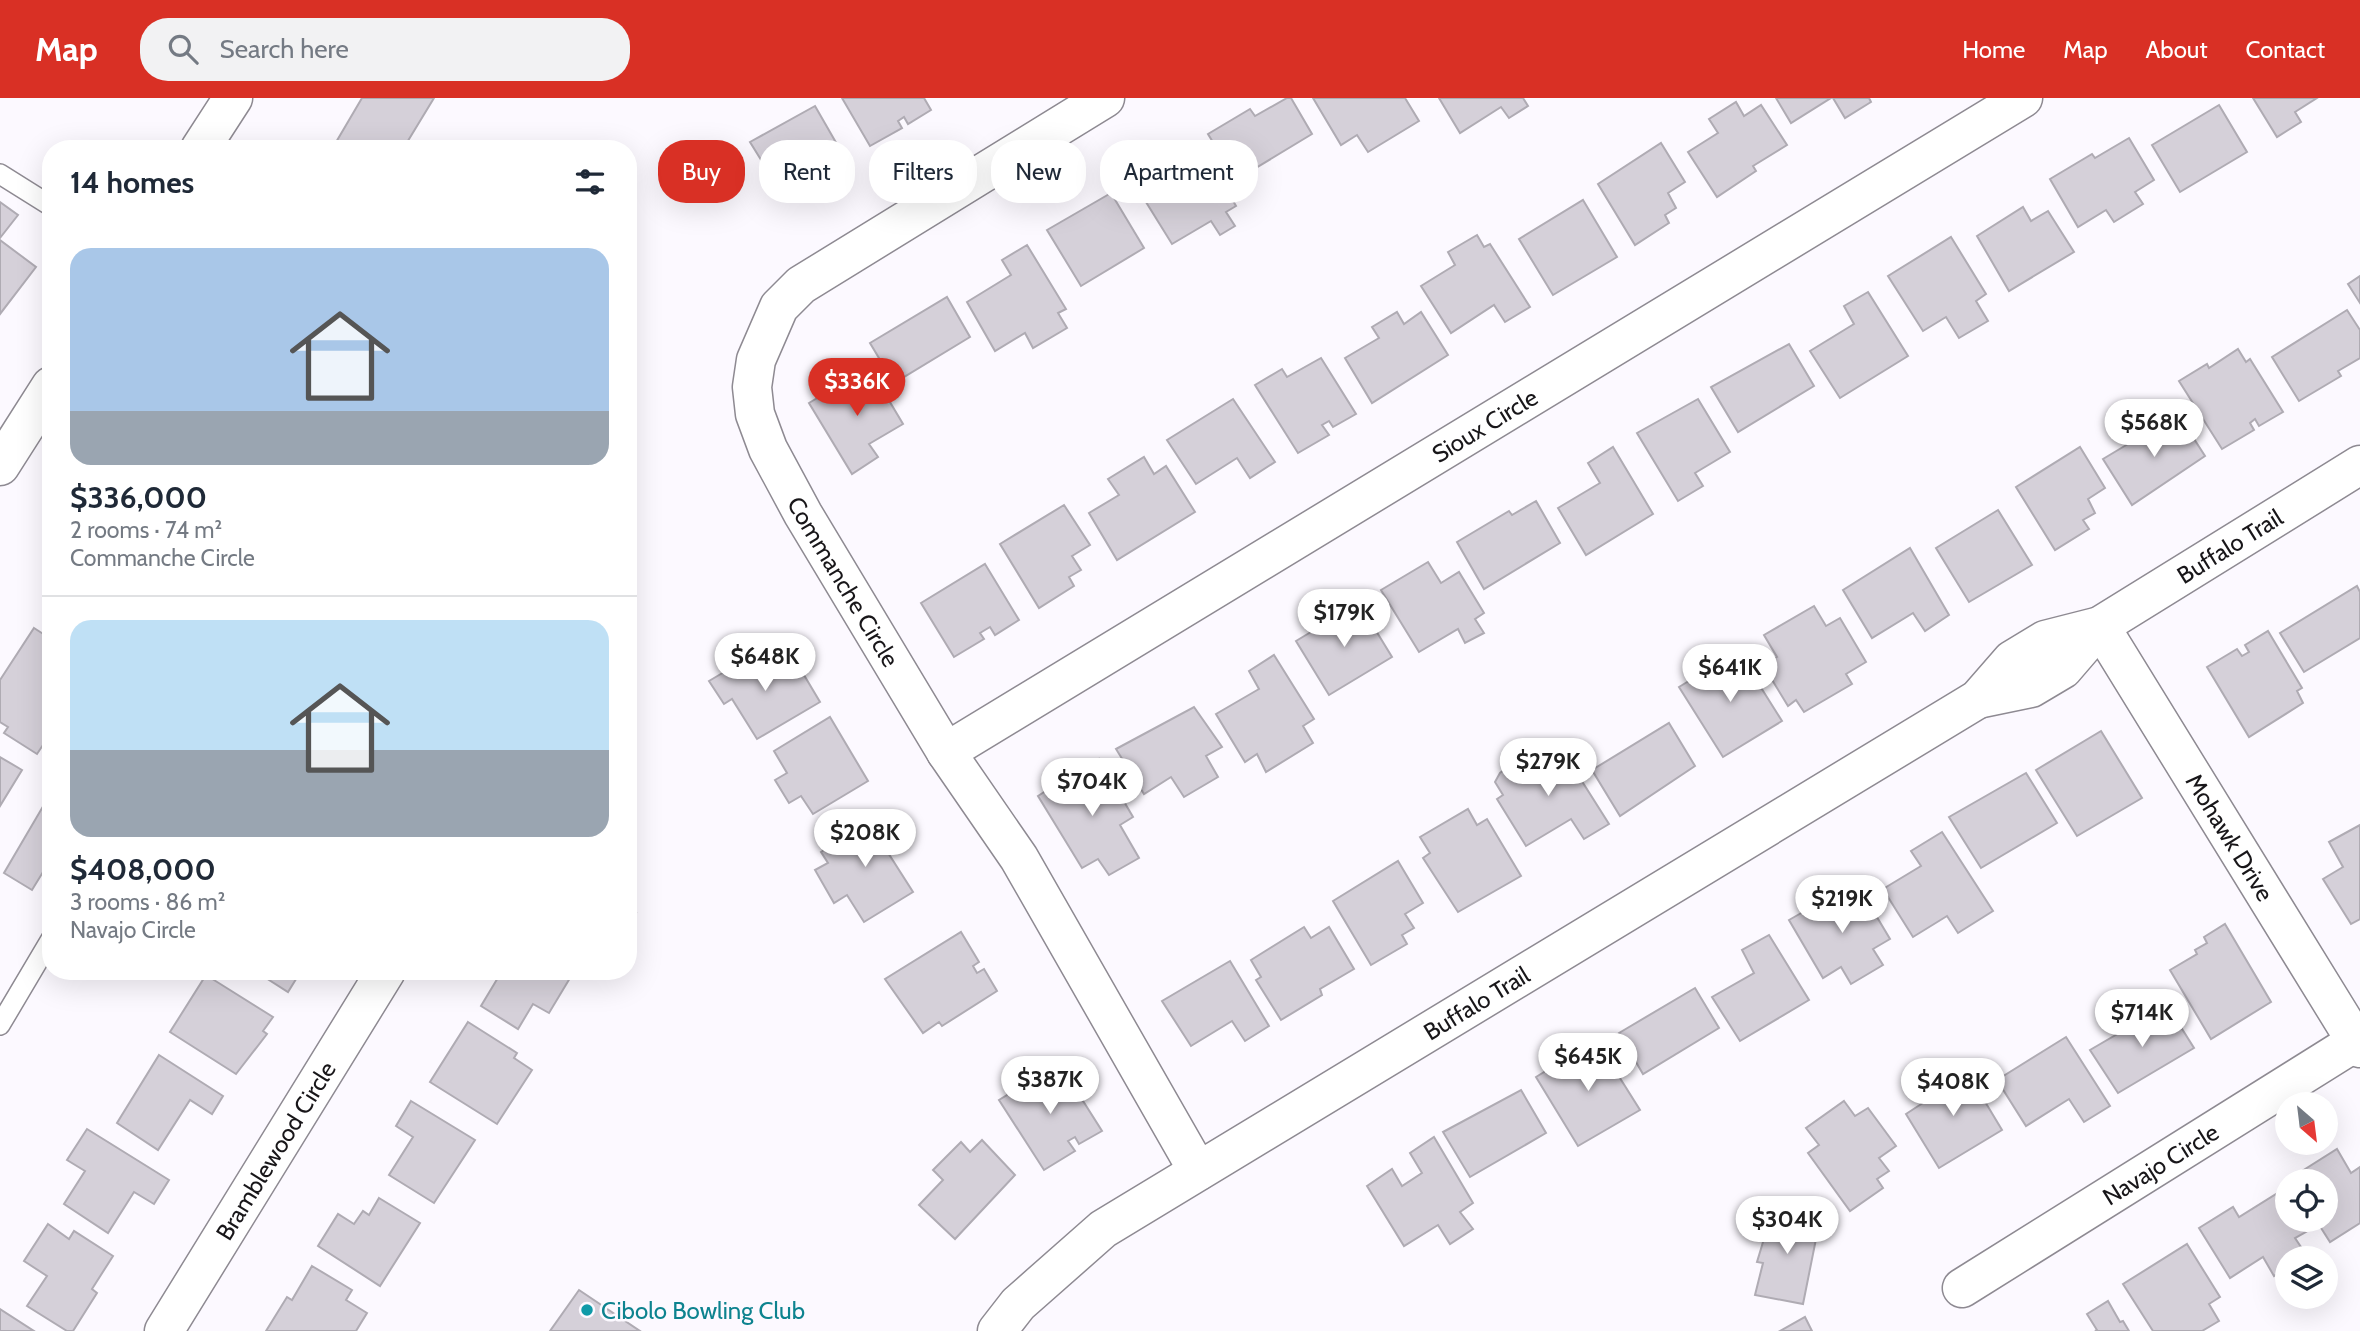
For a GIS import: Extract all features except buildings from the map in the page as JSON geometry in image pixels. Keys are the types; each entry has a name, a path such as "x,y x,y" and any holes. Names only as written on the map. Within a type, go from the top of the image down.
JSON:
{"street":[{"path":"207,140 233,98"},
{"name":"Commanche Circle","path":"1105,98 802,285 779,307 756,359 752,387 755,414 768,449 803,514 946,752 1019,858 1198,1171"},
{"name":"Sioux Circle","path":"946,752 2023,98"},
{"path":"0,466 42,400"},
{"name":"Buffalo Trail","path":"997,1331 1018,1304 1068,1257 1103,1229 1978,699 2012,660 2023,653 2045,640 2100,626 2360,465"},
{"name":"Mohawk Drive","path":"2100,626 2359,1043"},
{"name":"Bramblewood Circle","path":"164,1331 380,980"},
{"name":"Navajo Circle","path":"1962,1287 2359,1043"}],"lane":[{"path":"0,174 42,200"},
{"path":"0,1025 42,954"}],"place":[{"name":"Cibolo Bowling Club","path":"587,1310"}]}
